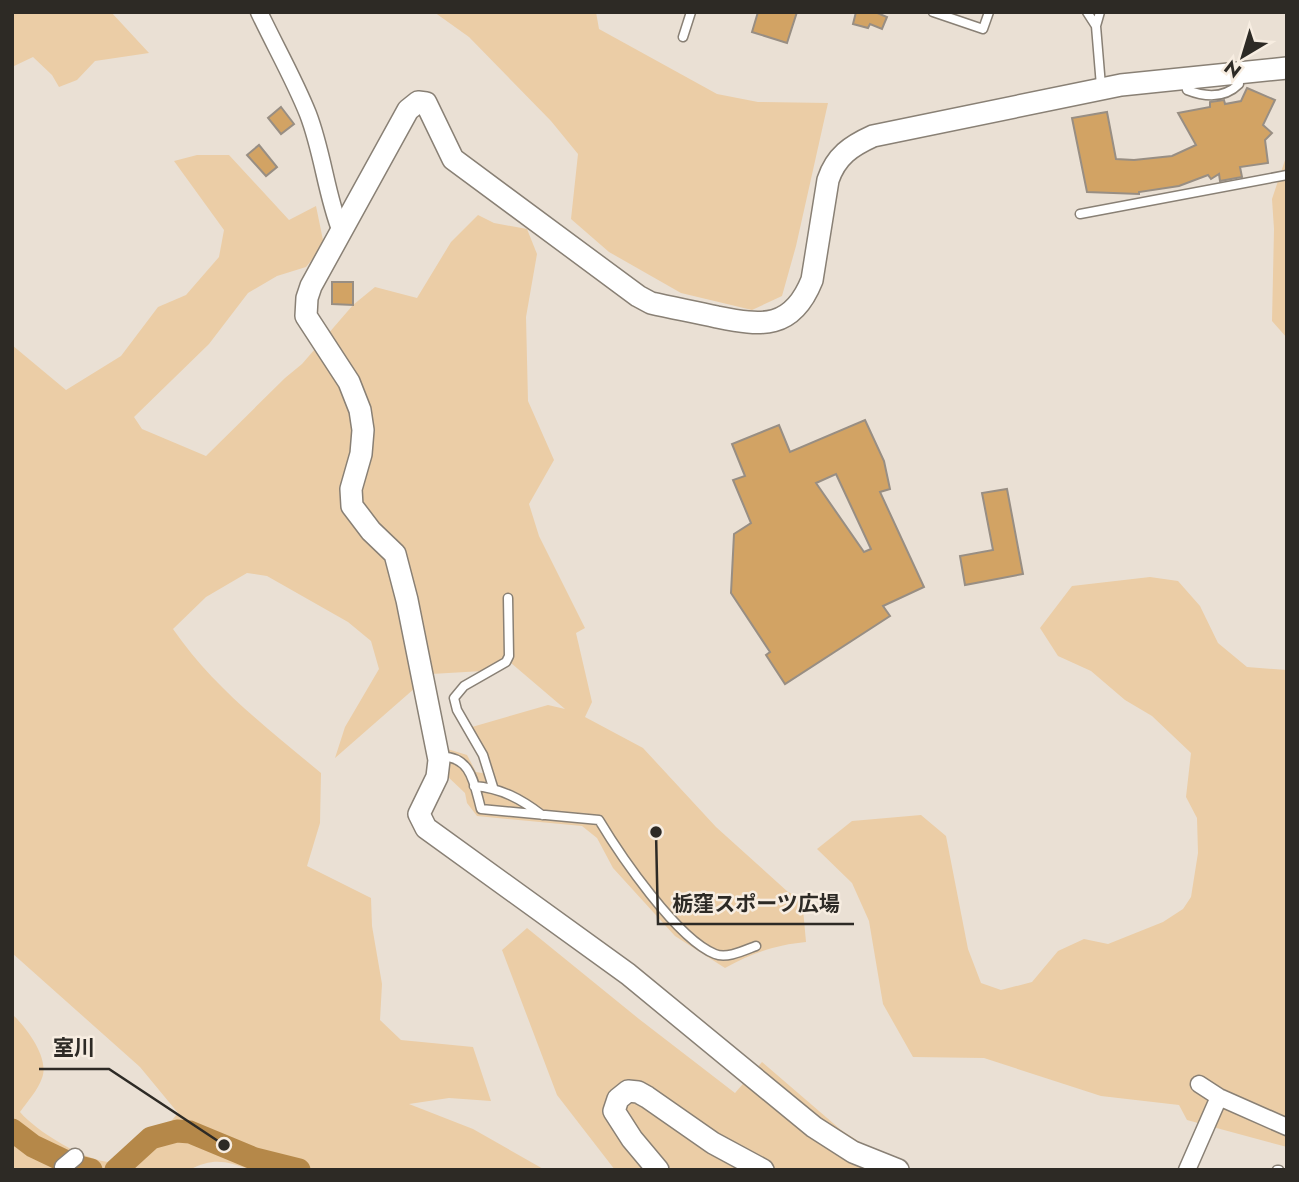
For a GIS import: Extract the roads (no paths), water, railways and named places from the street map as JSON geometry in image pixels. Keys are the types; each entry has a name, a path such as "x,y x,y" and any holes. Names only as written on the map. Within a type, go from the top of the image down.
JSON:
{"street":[{"path":"259,12 307,113 326,172 330,204 341,232"},
{"path":"898,1170 853,1152 814,1127 628,974 426,828 419,814 437,777 438,757 395,554 370,531 352,506 351,489 361,454 363,430 360,410 349,382 306,316 311,286 408,110 418,102 426,103 453,159 638,296 651,303 747,323 769,324 786,316 806,295 812,280 828,180 833,166 842,154 873,136 1101,89 1287,68"},
{"path":"1199,1084 1219,1097 1287,1128"},
{"path":"658,1170 632,1139 614,1111 618,1099 628,1091 647,1097 713,1143 763,1170"},
{"path":"1187,1170 1219,1097"}],"lane":[{"path":"683,37 691,12"},
{"path":"933,12 984,29 989,12"},
{"path":"1087,12 1096,26"},
{"path":"1100,12 1096,26 1101,89"},
{"path":"1080,214 1287,175"},
{"path":"493,787 483,755 457,710 454,698 464,686 506,662 509,656 508,598"},
{"path":"438,757 451,756 460,760 468,770 481,809 599,820 625,863 696,942 717,955 736,953 756,946"},
{"path":"474,786 493,787 506,792 542,815"}],"waterway":[{"path":"12,1130 33,1146 75,1166 91,1170"},
{"path":"116,1170 151,1138 177,1131 190,1132 255,1159 299,1170"}],"place":[{"name":"栃窪スポーツ広場","path":"656,832"},
{"name":"室川","path":"224,1145"}]}
